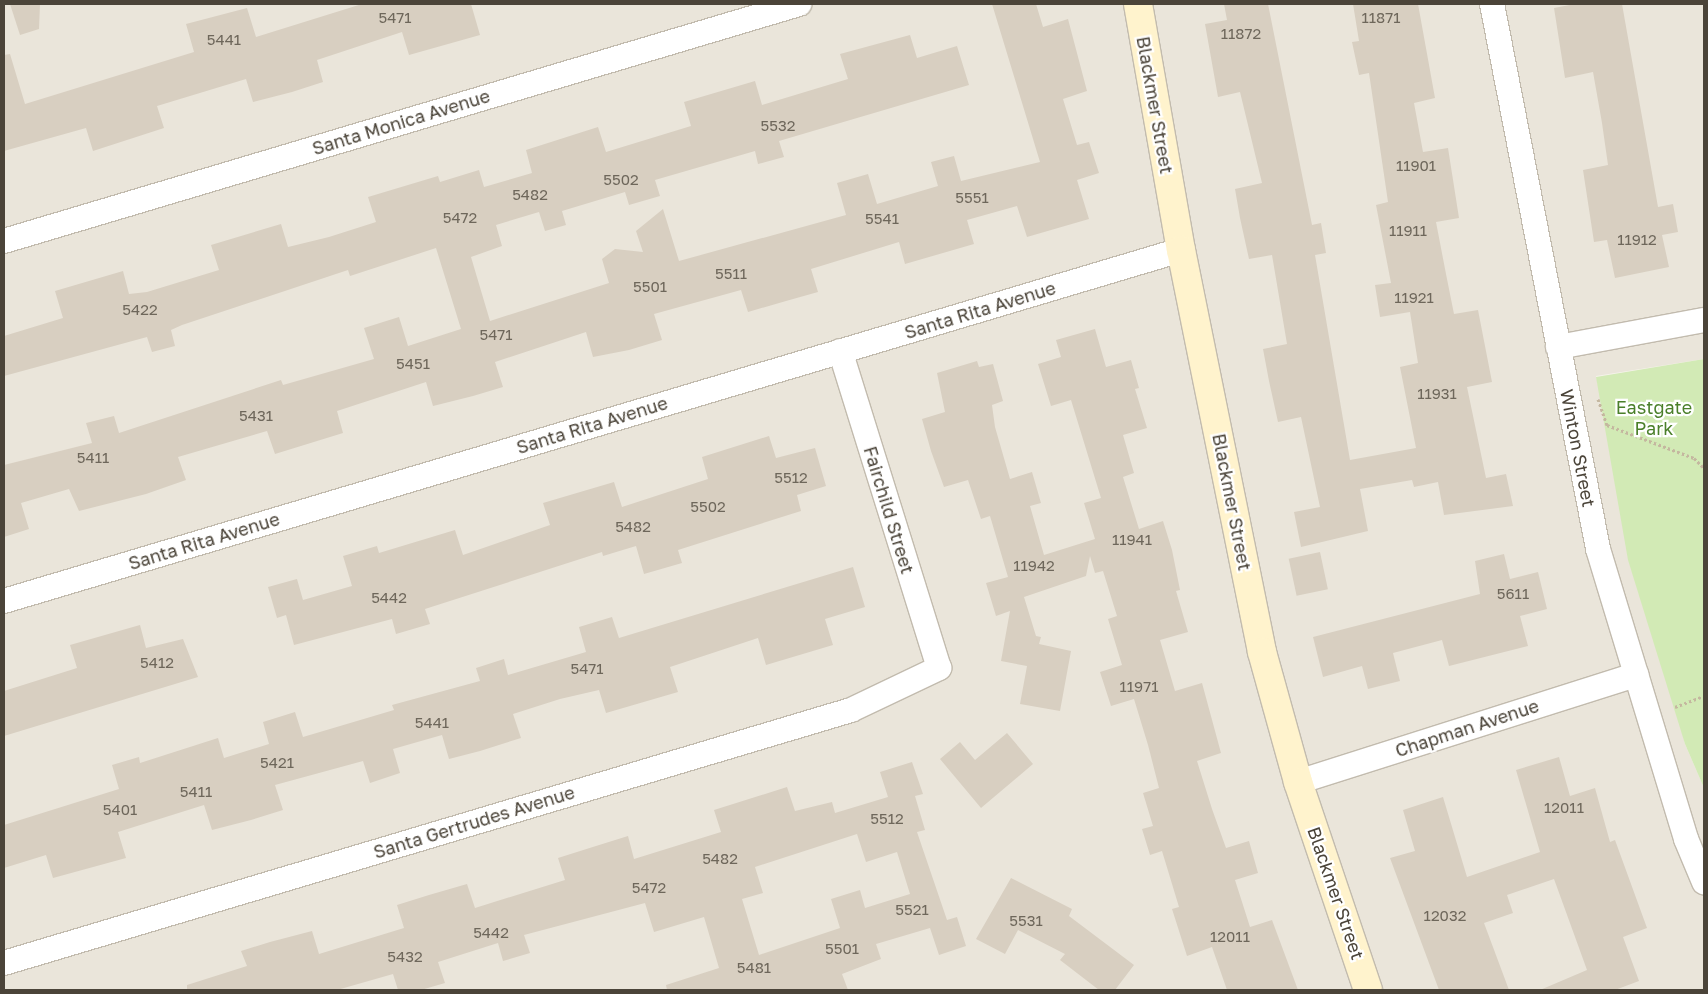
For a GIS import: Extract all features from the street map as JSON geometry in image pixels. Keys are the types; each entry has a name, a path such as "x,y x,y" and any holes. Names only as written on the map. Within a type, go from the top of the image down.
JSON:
{"street":[{"name":"Santa Monica Avenue","path":"4,241 799,4"},
{"name":"Blackmer Street","path":"1138,4 1181,250 1262,652 1298,782 1368,990"},
{"name":"Winton Street","path":"1492,4 1598,549 1686,839 1704,882"},
{"name":"Santa Rita Avenue","path":"4,601 1181,250"},
{"path":"1558,347 1704,320"},
{"name":"Fairchild Street","path":"840,351 939,668"},
{"name":"Santa Gertrudes Avenue","path":"4,963 851,710 939,668"},
{"name":"Chapman Avenue","path":"1298,782 1636,675"}],"path":[{"path":"1596,393 1607,425 1694,458 1704,468"},
{"path":"1649,718 1704,696"}],"shaded area":[{"path":"4,4 1704,4 1704,359 1596,376 1685,744 1704,788 1704,990 4,990"}],"green space":[{"name":"Eastgate Park","path":"1704,359 1704,788 1685,744 1628,560 1596,377"}],"building":[{"path":"10,4 40,4 39,29 20,35"},
{"path":"362,4 471,4 480,35 409,55 402,32 317,60 323,82 292,92 253,102 246,79 157,106 164,128 93,151 86,128 4,151 4,55 10,54 25,104 194,52 186,24 247,8 256,37"},
{"path":"992,4 1036,4 1043,27 1068,19 1087,91 1063,99 1077,145 1089,142 1099,173 1077,180 1089,219 1027,237 1017,206 967,220 974,244 905,264 899,242 811,269 818,292 748,312 741,290 654,314 662,340 629,350 593,357 586,332 495,362 503,387 433,406 426,382 337,411 343,433 275,454 267,431 178,457 186,480 146,494 79,511 69,489 21,503 29,529 4,537 4,465 92,443 86,423 114,416 119,433 281,380 283,385 374,359 364,328 399,317 408,346 461,329 436,248 350,276 348,270 182,325 171,330 175,346 152,352 147,337 4,376 4,336 63,318 55,291 123,271 129,294 147,292 219,270 211,245 281,224 288,247 329,237 376,222 368,197 438,176 440,182 479,170 484,187 532,173 526,150 598,127 606,152 691,126 684,102 755,81 762,105 848,79 840,54 910,35 917,58 957,46 969,85 779,141 784,157 758,164 755,151 655,180 660,196 629,205 625,192 562,211 566,225 545,231 539,212 496,225 502,246 471,257 490,321 609,283 602,259 615,249 643,252 636,231 663,209 679,261 846,215 837,183 868,174 877,204 938,186 931,162 954,156 961,181 1040,162"},
{"path":"1224,4 1268,4 1312,225 1321,223 1326,253 1315,255 1350,460 1416,448 1400,367 1418,363 1410,312 1380,317 1375,285 1391,283 1376,205 1388,202 1369,73 1359,75 1352,42 1359,41 1353,4 1418,4 1435,98 1414,103 1423,152 1448,148 1459,218 1436,222 1446,274 1454,314 1478,310 1492,382 1467,387 1486,478 1506,474 1513,506 1444,515 1438,482 1414,487 1412,480 1360,489 1368,531 1301,547 1294,512 1320,507 1301,417 1278,422 1269,381 1263,349 1287,344 1272,255 1249,259 1240,218 1235,189 1262,183 1240,92 1218,97 1205,24 1227,20"},
{"path":"1575,4 1622,4 1658,207 1673,204 1678,232 1662,235 1669,267 1615,278 1607,240 1594,242 1583,170 1608,165 1602,123 1593,72 1565,78 1554,8"},
{"path":"1095,329 1106,367 1131,360 1139,388 1135,389 1147,428 1123,435 1134,473 1123,477 1139,529 1163,521 1172,550 1180,590 1176,591 1188,632 1160,640 1175,691 1202,683 1221,753 1197,761 1212,809 1226,848 1249,841 1258,873 1235,880 1250,927 1272,920 1298,990 1227,990 1212,947 1187,956 1172,909 1179,907 1162,851 1150,855 1142,829 1153,826 1143,793 1159,788 1134,699 1111,706 1100,672 1122,665 1108,619 1117,616 1103,571 1095,573 1090,556 1086,576 1024,597 1036,636 1041,637 1039,644 1071,651 1060,711 1020,704 1027,666 1001,661 1010,611 996,616 986,583 1008,577 990,516 981,519 968,480 944,487 931,451 922,419 945,412 937,373 977,361 979,367 993,364 1003,401 992,405 995,427 1010,479 1032,472 1041,503 1030,506 1044,555 1095,539 1084,503 1101,498 1071,400 1051,406 1038,364 1061,357 1056,340"},
{"path":"769,436 776,458 815,448 826,486 797,495 801,511 678,550 682,563 644,574 636,546 603,556 602,552 425,609 430,624 396,634 392,619 294,645 286,615 277,618 268,587 297,579 303,600 352,586 343,556 377,546 379,553 455,530 463,555 550,525 543,503 614,482 622,507 708,479 702,457"},
{"path":"1320,552 1328,589 1297,596 1289,559"},
{"path":"1504,554 1510,579 1538,572 1547,609 1520,616 1528,646 1449,666 1442,640 1393,653 1400,681 1368,689 1362,666 1323,677 1313,637 1480,594 1475,561"},
{"path":"853,567 865,607 825,619 833,645 766,665 758,638 670,667 678,692 606,713 599,690 560,699 513,714 521,738 480,751 449,759 442,735 393,749 400,773 370,783 363,761 275,785 283,810 251,820 212,830 204,805 118,832 126,858 53,878 46,855 4,868 4,825 119,789 112,765 139,757 140,763 218,738 224,758 269,744 263,722 295,712 303,737 394,710 392,705 480,681 476,668 504,659 508,675 586,652 579,627 612,617 619,638"},
{"path":"140,625 146,648 183,639 198,677 4,736 4,691 77,668 70,645"},
{"path":"1007,733 1033,764 981,808 940,759 960,742 975,760"},
{"path":"1559,757 1570,796 1595,788 1610,842 1615,840 1647,928 1623,937 1639,981 1615,990 1540,990 1587,970 1554,879 1507,895 1513,913 1484,923 1509,990 1439,990 1390,858 1415,851 1403,810 1443,797 1467,877 1540,852 1516,770"},
{"path":"912,762 923,794 915,796 925,830 917,832 947,920 957,917 966,946 939,955 930,928 876,944 881,959 842,974 848,990 667,990 666,985 719,968 704,917 654,932 645,903 524,935 530,953 503,961 498,943 438,962 445,983 421,990 398,990 393,974 337,990 187,990 187,985 247,966 241,951 270,942 312,931 319,954 404,928 397,905 429,895 467,884 475,908 565,880 558,858 628,836 634,859 721,832 714,810 787,787 795,811 832,802 835,813 888,797 880,772","holes":["857,834 866,862 897,852 910,894 865,908 860,890 831,899 840,928 759,955 742,899 763,893 755,867"]},
{"path":"1011,878 1072,909 1069,916 1134,965 1115,990 1099,990 1060,960 1065,954 1018,930 1005,954 976,939"}]}
